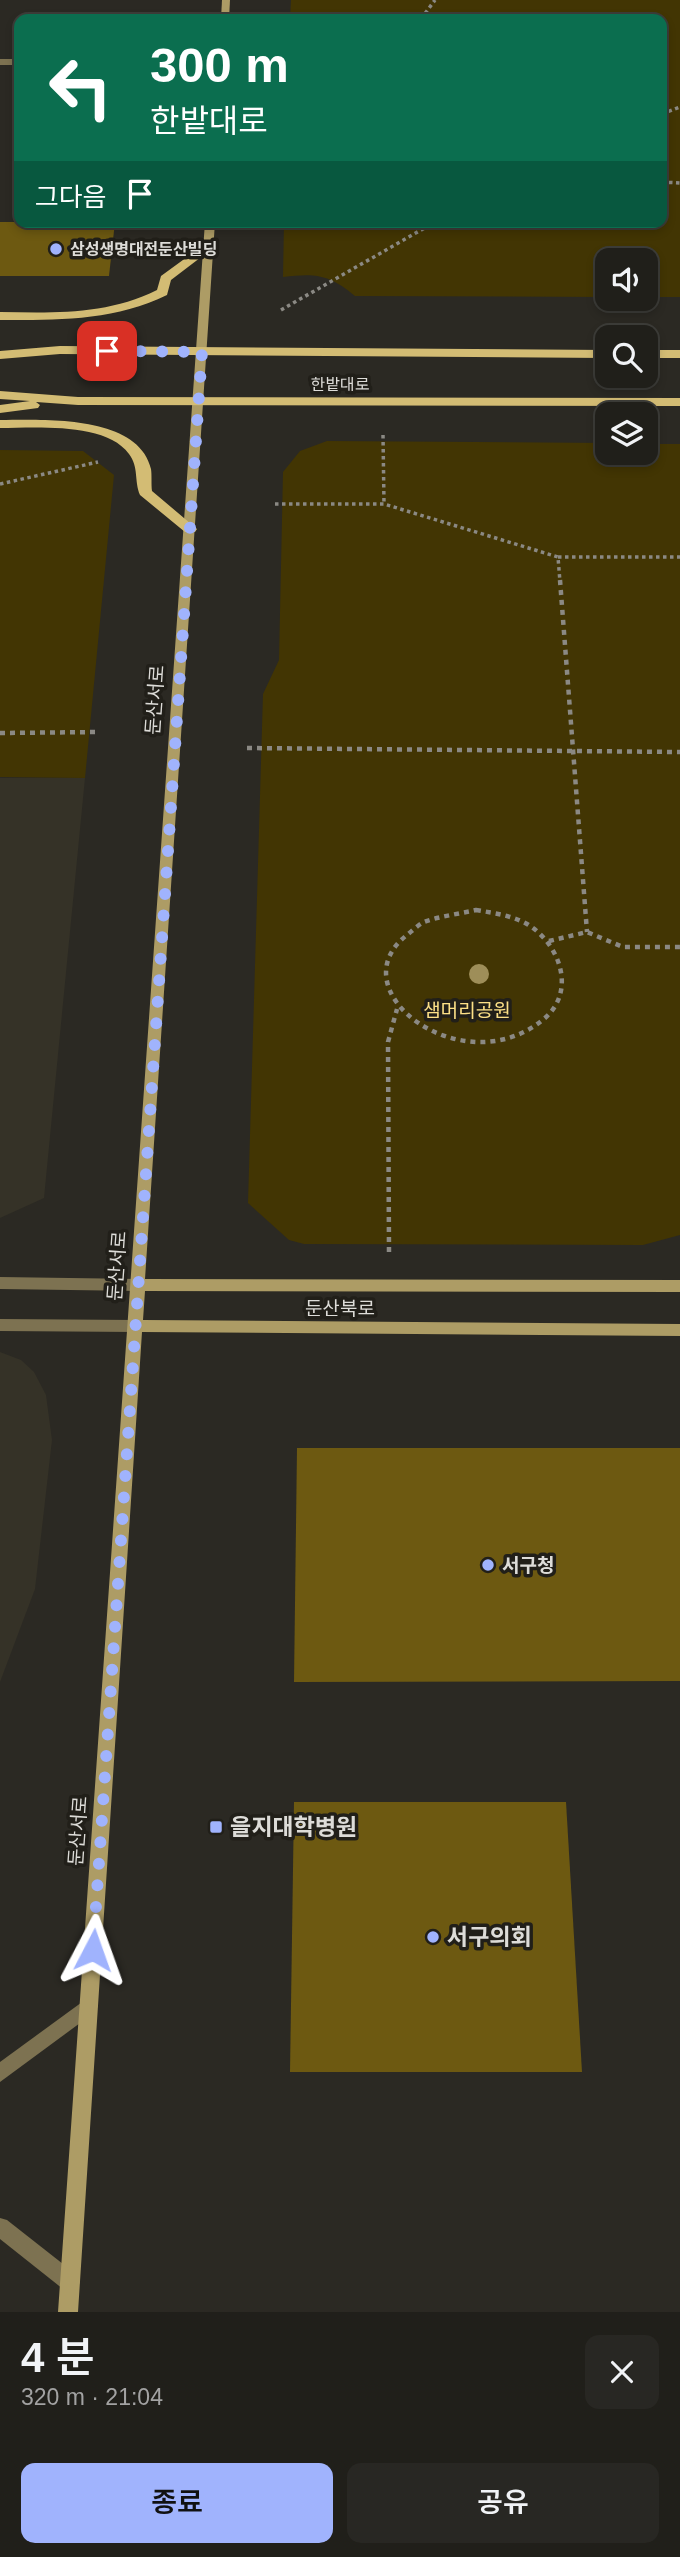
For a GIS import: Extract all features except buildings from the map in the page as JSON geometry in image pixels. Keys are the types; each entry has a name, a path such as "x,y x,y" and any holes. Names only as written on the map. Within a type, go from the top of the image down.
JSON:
{"main road":[{"name":"둔산서로","path":"68,2312 210,228"},
{"path":"0,316 74,316 116,311 163,292 165,279 209,245"},
{"path":"0,342 60,350"},
{"name":"한밭대로","path":"0,355 60,350 595,354"},
{"path":"658,354 680,354"},
{"name":"한밭대로","path":"0,395 78,401 680,402"},
{"path":"0,409 78,401"},
{"path":"0,424 75,426 110,433 127,443 141,458 148,474 145,492 190,529"},
{"name":"둔산북로","path":"139,1285 680,1286"},
{"name":"둔산북로","path":"136,1326 680,1330"}],"street":[{"name":"둔산북로","path":"0,1283 139,1285"},
{"name":"둔산북로","path":"0,1325 136,1326"},
{"path":"0,2073 89,2006"},
{"path":"0,2227 70,2282"}],"path":[{"path":"423,14 435,0"},
{"path":"281,310 322,283 401,244 426,228"},
{"path":"383,435 384,504"},
{"path":"0,484 109,459"},
{"path":"275,504 384,504 558,557 680,557"},
{"path":"558,557 587,932"},
{"path":"0,733 100,733"},
{"path":"247,748 680,752"},
{"path":"485,912 504,915 529,925 549,941 561,960 564,981 559,1001 545,1019 523,1033 497,1041 468,1042 440,1037 415,1024 397,1008 388,992 385,976 389,954 402,936 422,921 448,913 485,912"},
{"path":"549,941 587,932 623,947 680,947"},
{"path":"389,1252 388,1042 397,1008"}],"shaded area":[{"path":"0,778 85,778 44,1198 0,1218"},
{"path":"0,1352 21,1360 34,1372 46,1395 52,1440 35,1589 0,1682"}],"green space":[{"path":"291,0 680,0 680,297 658,297 658,248 595,248 595,297 355,296 329,279 313,275 283,277 284,228 667,228 667,14 290,14"},
{"name":"샘머리공원","path":"327,441 595,443 595,465 658,465 658,444 680,444 680,1235 643,1245 304,1244 289,1240 248,1203 263,694 279,660 283,472 300,451"},
{"path":"0,450 83,451 114,475 85,778 0,777"}],"place":[{"name":"삼성생명대전둔산빌딩","path":"56,249"},
{"name":"서구청","path":"488,1565"},
{"name":"을지대학병원","path":"216,1827"},
{"name":"서구의회","path":"433,1937"}],"route":[{"path":"93,1950 202,352 107,351"}]}
